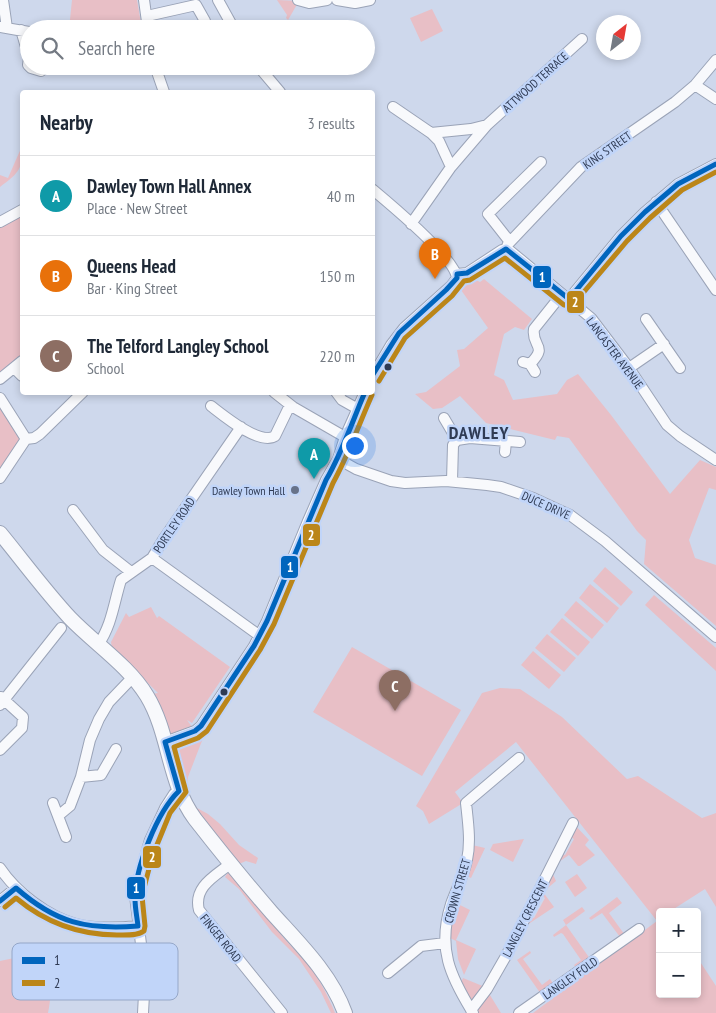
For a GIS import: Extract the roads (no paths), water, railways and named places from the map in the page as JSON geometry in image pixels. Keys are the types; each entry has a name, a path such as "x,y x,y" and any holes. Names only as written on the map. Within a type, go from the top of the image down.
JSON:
{"main road":[{"path":"0,533 66,623 98,645 132,678 146,695 155,713 165,742 179,791 194,817 230,864 331,983 345,1013"}],"street":[{"path":"3,0 4,28 20,30"},
{"path":"144,0 147,20"},
{"path":"218,0 229,20"},
{"path":"298,0 309,3 327,0"},
{"path":"337,0 354,3 370,0"},
{"path":"147,16 196,5 204,20"},
{"name":"ATTWOOD TERRACE","path":"411,224 451,167 487,125 582,39"},
{"name":"KING STREET","path":"508,245 581,167 675,102 695,85 716,60"},
{"path":"158,75 163,90"},
{"path":"266,75 278,90"},
{"path":"695,85 716,100"},
{"path":"393,108 439,140 451,167"},
{"path":"431,133 471,129 487,125"},
{"name":"LANCASTER AVENUE","path":"541,162 488,214 508,245 591,318 629,368 667,425 716,460"},
{"path":"529,366 538,356 539,352 539,347 533,336 534,329 621,236 656,202 678,184 716,164"},
{"path":"375,192 411,224 455,271 457,278 451,286 400,332 375,373"},
{"path":"656,202 716,290"},
{"path":"0,222 20,211"},
{"path":"455,271 467,273 508,245"},
{"path":"646,319 680,368"},
{"path":"629,368 664,344"},
{"path":"0,379 20,363"},
{"path":"14,368 20,374"},
{"path":"0,478 26,439 34,438 40,434 80,395"},
{"path":"278,395 290,405 345,437"},
{"path":"338,395 342,400 358,409"},
{"path":"165,742 195,731 201,726 260,636 326,480 338,459 345,437 364,395"},
{"path":"0,398 26,439"},
{"path":"211,406 241,427 265,439 270,439 275,436 290,405"},
{"path":"444,418 457,440"},
{"name":"PORTLEY ROAD","path":"98,645 111,620 122,580 152,558 241,427"},
{"path":"452,481 453,445 457,440 470,438 520,442"},
{"path":"505,452 506,441"},
{"name":"DUCE DRIVE","path":"338,459 356,469 396,482 452,481 501,488 533,498 570,515 605,541 716,637"},
{"path":"73,510 103,550 131,572"},
{"path":"152,558 260,636"},
{"path":"0,750 22,728 23,717 1,700 66,623"},
{"path":"58,816 70,806 81,777 90,740 99,719 109,702 132,678"},
{"path":"81,777 101,775 116,750"},
{"name":"CROWN STREET","path":"472,1011 452,976 444,943 447,919 467,860 469,831 466,803 519,758"},
{"path":"140,943 135,896 145,856 150,840 165,808 174,794 179,791"},
{"path":"53,803 66,838"},
{"name":"LANGLEY CRESCENT","path":"472,1011 506,956 573,823"},
{"name":"FINGER ROAD","path":"230,864 201,889 198,898 199,910 282,1013"},
{"path":"0,868 9,882 45,910 75,924 91,927 138,926"},
{"path":"0,900 16,888"},
{"name":"LANGLEY FOLD","path":"519,1013 639,930"},
{"path":"388,973 422,946 444,943"},
{"path":"143,1013 144,1000"}],"place":[{"name":"Queens Head","path":"435,279"},
{"name":"Dawley Town Hall Annex","path":"314,479"},
{"name":"Dawley Town Hall","path":"295,490"},
{"name":"The Telford Langley School","path":"395,711"}],"district":[{"name":"DAWLEY","path":"479,432"}]}
